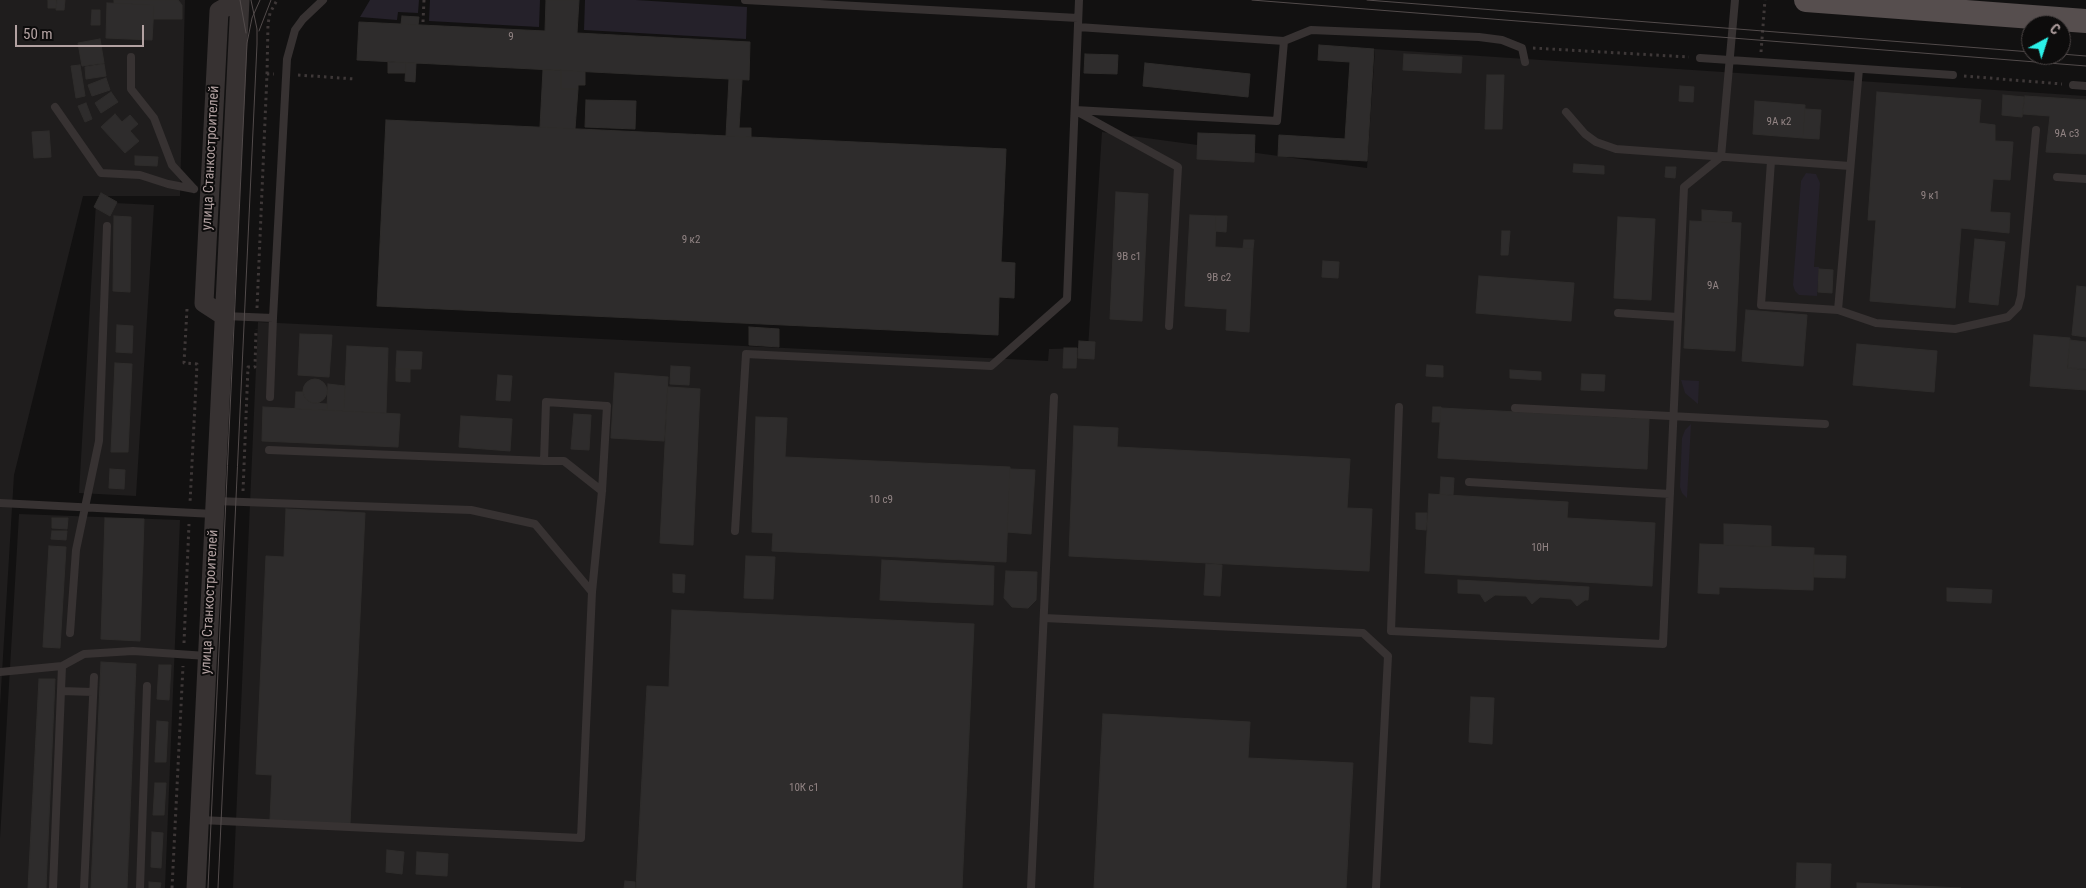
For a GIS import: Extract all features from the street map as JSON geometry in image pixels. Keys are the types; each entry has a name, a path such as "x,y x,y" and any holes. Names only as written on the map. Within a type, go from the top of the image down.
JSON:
{"main road":[{"path":"1806,0 2086,22"}],"street":[{"name":"улица Станкостроителей","path":"224,316 204,304 201,190 219,11 239,0"},
{"name":"улица Станкостроителей","path":"196,888 239,0"}],"lane":[{"path":"270,397 288,59 295,30 303,19 323,0"},
{"path":"745,0 1078,18"},
{"path":"735,531 746,354 991,366 1067,300 1079,0"},
{"path":"1399,407 1391,631 1663,644 1684,186 1721,158 1728,60 1735,0"},
{"path":"1078,27 1284,41 1311,30 1479,37 1502,40 1522,48 1525,62"},
{"path":"1074,110 1277,121 1284,41"},
{"path":"131,57 130,89 154,118 172,165 201,190"},
{"path":"1700,58 1953,75"},
{"path":"1838,310 1859,69"},
{"path":"2073,85 2086,86"},
{"path":"55,107 101,173 140,175 201,190"},
{"path":"1074,110 1178,167 1169,326"},
{"path":"1566,112 1585,134 1596,142 1616,149 1850,166"},
{"path":"1771,161 1761,305 1838,310 1876,323 1955,329 2008,317 2018,307 2021,296 2036,130"},
{"path":"2057,177 2086,179"},
{"path":"70,633 76,550 99,441 107,226"},
{"path":"1618,314 1678,317"},
{"path":"224,316 273,318"},
{"path":"1031,888 1054,397"},
{"path":"199,820 581,838 592,592 602,491 607,406 546,402 544,461"},
{"path":"1515,408 1824,424"},
{"path":"269,450 564,461 602,491"},
{"path":"1470,482 1670,494"},
{"path":"0,503 189,512 215,507 471,510 534,524 592,592"},
{"path":"1044,618 1363,632 1388,656 1376,888"},
{"path":"0,672 62,666 84,654 133,652 207,656"},
{"path":"53,888 62,666"},
{"path":"84,888 94,677"},
{"path":"140,888 147,686"},
{"path":"61,691 93,692"}],"path":[{"path":"267,74 268,24 270,13 277,0"},
{"path":"423,22 424,0"},
{"path":"1760,62 1766,0"},
{"path":"1543,48 1700,58"},
{"path":"1953,75 2073,85"},
{"path":"172,888 197,364 184,363 187,305"}],"shaded area":[{"path":"0,0 185,0 180,196 83,196 14,475 0,706"},
{"path":"370,0 419,0 418,13 398,12 397,20 360,17"},
{"path":"430,0 540,0 539,27 429,21"},
{"path":"585,0 636,0 747,7 746,39 584,30"},
{"path":"1375,49 2086,96 2086,888 233,888 258,322 1048,361 1049,349 1088,348 1102,132 1367,168"},
{"path":"1806,173 1816,174 1820,183 1814,267 1819,267 1817,296 1799,295 1793,285 1801,181"},
{"path":"96,202 154,205 136,496 79,493"},
{"path":"1681,380 1699,381 1698,404 1685,393"},
{"path":"1691,424 1687,498 1682,493 1680,487 1682,438 1685,430"},
{"path":"19,514 180,520 165,888 0,888 0,838"}],"building":[{"path":"48,0 56,0 56,8 48,8"},
{"path":"57,0 65,0 64,10 56,10"},
{"path":"114,0 178,0 182,5 182,19 153,19 154,5 114,3"},
{"path":"546,0 579,0 577,33 750,42 749,80 357,60 359,22 545,31"},
{"path":"107,3 154,5 152,40 106,38"},
{"path":"92,10 100,10 100,25 91,25"},
{"path":"402,16 419,17 418,25 401,24"},
{"path":"100,39 104,63 82,66 78,43"},
{"path":"1319,45 1374,49 1367,161 1278,156 1279,135 1345,139 1350,62 1318,60"},
{"path":"1085,54 1118,55 1117,74 1084,73"},
{"path":"1404,54 1462,57 1461,73 1403,70"},
{"path":"388,62 406,63 405,73 388,73"},
{"path":"406,63 416,63 415,82 405,81"},
{"path":"1145,63 1250,74 1248,97 1143,86"},
{"path":"104,64 106,76 86,79 85,67"},
{"path":"80,65 85,96 76,98 71,66"},
{"path":"543,70 561,70 561,89 578,89 575,129 540,127"},
{"path":"561,70 585,72 585,85 578,85 578,89 561,89"},
{"path":"1487,75 1504,75 1502,129 1485,129"},
{"path":"106,78 110,90 92,96 88,85"},
{"path":"729,79 742,80 739,128 751,128 751,137 726,136"},
{"path":"1680,86 1694,87 1693,102 1679,101"},
{"path":"111,92 118,102 101,113 95,103"},
{"path":"1877,92 1981,100 1979,123 1995,125 1995,141 2013,142 2010,180 1993,179 1990,212 2010,213 2009,233 1961,228 1955,308 1870,301 1876,220 1868,220"},
{"path":"2003,95 2024,97 2022,117 2002,115"},
{"path":"2025,96 2086,100 2086,154 2046,152 2050,116 2023,114"},
{"path":"586,100 636,101 635,129 585,127"},
{"path":"1755,101 1805,105 1803,138 1753,134"},
{"path":"86,103 92,119 85,122 78,106"},
{"path":"1805,109 1821,110 1819,139 1803,138"},
{"path":"115,114 122,122 130,115 138,124 130,131 139,141 125,153 101,127"},
{"path":"386,120 1006,149 1001,262 1015,263 1014,298 999,297 998,335 377,306"},
{"path":"49,131 51,157 34,158 32,132"},
{"path":"1198,133 1255,135 1254,162 1197,159"},
{"path":"135,156 158,157 157,166 135,165"},
{"path":"1574,164 1604,166 1604,174 1573,172"},
{"path":"1666,167 1676,167 1675,178 1665,177"},
{"path":"1116,192 1148,194 1142,321 1110,319"},
{"path":"101,193 117,202 110,216 94,207"},
{"path":"1702,210 1732,212 1731,223 1702,221"},
{"path":"1190,215 1216,216 1215,247 1253,249 1249,332 1226,330 1227,309 1185,306"},
{"path":"114,216 131,217 130,292 113,291"},
{"path":"1216,216 1227,216 1226,232 1215,231"},
{"path":"1618,217 1655,219 1651,300 1614,298"},
{"path":"1690,221 1741,223 1735,351 1684,348"},
{"path":"1502,231 1510,231 1508,255 1501,255"},
{"path":"1975,239 2005,242 1998,305 1969,302"},
{"path":"1244,240 1254,240 1253,249 1243,248"},
{"path":"1323,261 1339,262 1338,278 1322,277"},
{"path":"1819,269 1833,270 1832,293 1818,292"},
{"path":"1479,276 1574,283 1571,321 1476,313"},
{"path":"2077,286 2086,287 2086,337 2072,335"},
{"path":"1746,310 1807,315 1803,366 1742,361"},
{"path":"117,325 133,326 132,353 116,352"},
{"path":"749,327 779,329 779,347 749,345"},
{"path":"300,334 332,335 329,377 298,375"},
{"path":"2034,335 2070,338 2067,368 2086,370 2086,390 2030,386"},
{"path":"2070,340 2086,342 2086,369 2068,368"},
{"path":"1079,341 1095,342 1094,359 1078,358"},
{"path":"1857,344 1937,351 1934,392 1853,385"},
{"path":"347,346 388,348 386,413 344,411"},
{"path":"1064,348 1077,348 1076,368 1063,368"},
{"path":"397,351 422,352 421,369 396,369"},
{"path":"115,363 132,364 128,452 111,452"},
{"path":"1427,365 1443,366 1443,377 1426,376"},
{"path":"671,366 690,367 689,385 670,384"},
{"path":"396,369 410,369 410,382 396,381"},
{"path":"1510,370 1541,372 1541,380 1510,378"},
{"path":"615,373 668,377 664,441 611,438"},
{"path":"1582,374 1605,375 1604,391 1581,390"},
{"path":"498,375 512,376 510,401 496,400"},
{"path":"315,379 324,382 327,391 324,400 315,403 306,400 303,391 306,382"},
{"path":"328,384 345,386 344,411 327,410"},
{"path":"668,387 700,389 693,545 660,543"},
{"path":"296,392 303,392 306,399 312,403 327,404 327,410 295,409"},
{"path":"263,407 400,414 398,447 262,441"},
{"path":"1433,407 1441,407 1440,422 1432,422"},
{"path":"1441,408 1649,419 1647,469 1438,458"},
{"path":"574,414 591,415 589,450 571,449"},
{"path":"461,416 512,419 510,451 459,447"},
{"path":"756,417 787,418 785,457 1010,467 1006,562 772,551 773,533 752,532"},
{"path":"1074,426 1118,428 1117,447 1350,459 1347,508 1372,509 1369,571 1069,556"},
{"path":"110,469 125,470 124,489 109,488"},
{"path":"1010,469 1035,470 1031,534 1007,532"},
{"path":"1441,477 1454,478 1453,495 1440,494"},
{"path":"1429,494 1568,502 1567,518 1655,523 1652,586 1425,573"},
{"path":"286,509 365,513 350,824 270,820 272,775 256,774 266,556 284,557"},
{"path":"1416,513 1427,513 1426,530 1416,529"},
{"path":"52,518 68,518 67,529 52,528"},
{"path":"105,518 144,519 140,641 101,639"},
{"path":"1724,524 1771,526 1771,547 1724,545"},
{"path":"52,531 67,531 66,540 51,539"},
{"path":"1700,544 1814,548 1813,590 1719,587 1719,594 1698,593"},
{"path":"49,546 66,547 60,648 43,647"},
{"path":"1814,555 1846,556 1845,578 1814,577"},
{"path":"746,556 775,557 773,599 744,598"},
{"path":"882,560 994,566 993,605 880,600"},
{"path":"1206,564 1222,565 1220,596 1204,595"},
{"path":"1006,571 1037,572 1036,600 1028,608 1012,607 1004,598"},
{"path":"673,574 685,575 684,593 673,592"},
{"path":"1458,580 1589,587 1588,600 1577,606 1571,599 1540,597 1532,604 1526,596 1495,595 1485,602 1480,594 1458,593"},
{"path":"1947,588 1992,590 1991,603 1947,601"},
{"path":"672,610 974,624 962,888 636,888 647,686 669,687"},
{"path":"101,662 136,664 127,888 91,888"},
{"path":"159,665 171,665 169,700 157,699"},
{"path":"39,679 55,679 46,888 28,888"},
{"path":"1471,697 1494,698 1492,744 1469,742"},
{"path":"1103,714 1250,722 1248,758 1353,763 1346,888 1094,888"},
{"path":"157,721 168,722 166,762 155,762"},
{"path":"155,783 166,783 164,815 153,815"},
{"path":"152,832 163,833 161,868 151,867"},
{"path":"387,850 404,852 402,874 386,872"},
{"path":"417,852 448,854 447,876 416,874"},
{"path":"1797,863 1831,864 1830,888 1796,888"},
{"path":"625,881 635,882 635,888 624,888"},
{"path":"149,882 161,883 160,888 149,888"},
{"path":"1857,883 1961,888 1857,888"}],"tram line":[{"path":"240,0 246,33"},
{"path":"218,888 257,44 257,29 251,0"},
{"path":"208,888 247,43 252,18 260,0"},
{"path":"259,31 271,0"},
{"path":"1252,0 2086,66"},
{"path":"1367,0 2021,51"},
{"path":"2071,55 2086,56"}]}
